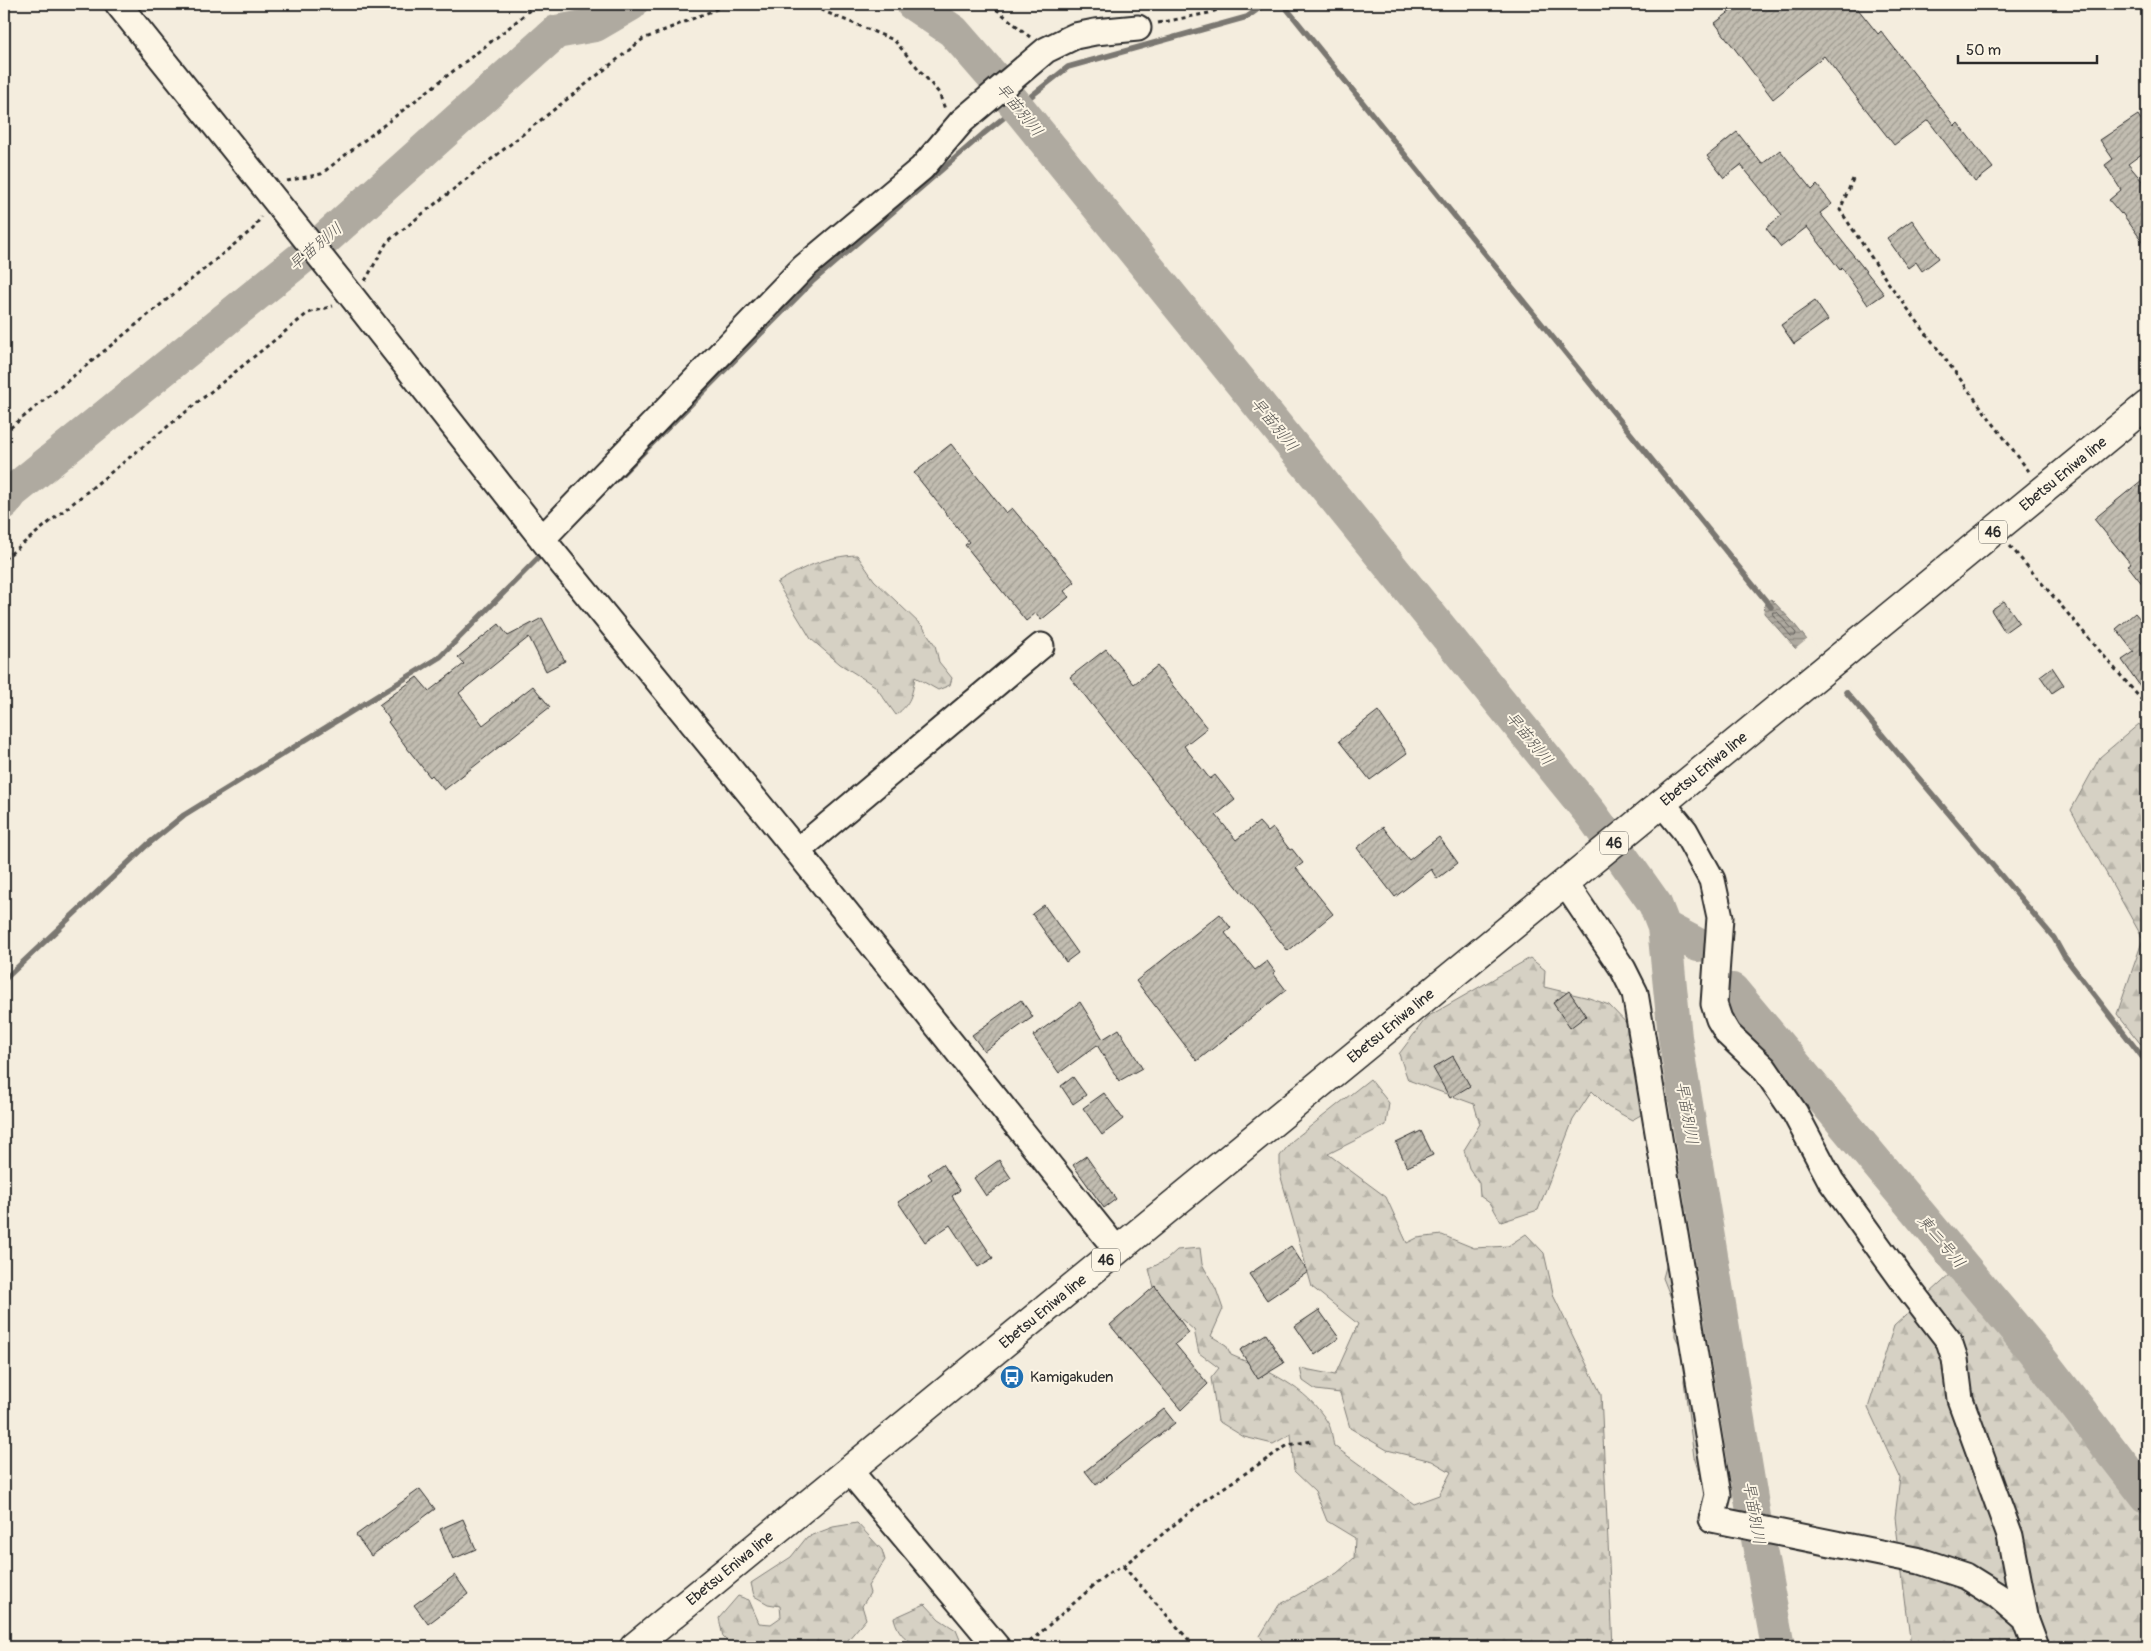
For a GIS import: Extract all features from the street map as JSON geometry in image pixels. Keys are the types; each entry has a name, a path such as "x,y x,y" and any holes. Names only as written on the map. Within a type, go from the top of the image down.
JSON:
{"main road":[{"name":"Ebetsu Eniwa line","path":"634,1647 2147,405"}],"street":[{"path":"118,4 350,294 547,545 797,851 1117,1250"},
{"path":"547,545 804,267 922,168 958,127 1042,54 1075,36 1138,28"},
{"path":"797,851 1040,646"},
{"path":"1656,808 1685,831 1712,880 1720,917 1714,1004 1718,1019 1728,1034 1764,1068 1794,1112 1831,1181 1949,1341 1955,1359 1960,1399 2010,1536 2026,1620 2036,1647"},
{"path":"1572,878 1635,993 1718,1495 1712,1519 1920,1561 1966,1576 1998,1596 2026,1620"},
{"path":"849,1470 997,1647"}],"path":[{"path":"4,433 253,229 272,196 321,174 537,4"},
{"path":"4,559 308,313 350,294 387,242 644,40 724,6 795,4"},
{"path":"806,4 894,40 939,93 958,127"},
{"path":"990,4 1042,54"},
{"path":"1138,28 1209,13 1235,4"},
{"path":"1853,179 1840,210 1887,281 2043,490"},
{"path":"1996,529 2146,705"},
{"path":"1024,1647 1107,1574 1123,1566 1214,1494 1288,1445 1312,1441"},
{"path":"1123,1566 1194,1647"}],"green space":[{"path":"857,555 874,580 923,627 935,645 939,662 952,678 950,685 938,690 915,677 910,698 905,707 896,715 875,686 840,664 811,639 777,583 816,563"},
{"path":"2139,724 2147,734 2147,1052 2117,1014 2143,939 2071,810 2100,757"},
{"path":"1530,958 1545,970 1544,987 1609,1005 1633,1030 1646,1112 1632,1120 1608,1107 1592,1091 1573,1120 1538,1210 1501,1222 1491,1204 1480,1196 1479,1183 1469,1168 1464,1150 1480,1124 1474,1104 1408,1080 1399,1054 1427,1017"},
{"path":"1370,1079 1389,1103 1386,1125 1328,1154 1386,1197 1407,1243 1417,1238 1442,1235 1474,1248 1508,1246 1526,1234 1544,1253 1554,1297 1601,1394 1613,1647 1268,1647 1260,1636 1279,1605 1337,1573 1354,1558 1355,1538 1327,1521 1315,1491 1294,1471 1291,1434 1273,1444 1244,1437 1218,1421 1211,1378 1219,1368 1199,1353 1194,1330 1157,1298 1149,1269 1166,1260 1177,1250 1200,1248 1202,1264 1216,1289 1223,1309 1211,1336 1226,1345 1231,1355 1259,1367 1297,1389 1309,1399 1328,1423 1334,1446 1414,1504 1439,1495 1451,1472 1432,1461 1387,1450 1350,1428 1340,1393 1316,1390 1303,1381 1300,1368 1335,1375 1358,1324 1312,1287 1280,1174 1280,1156 1292,1141"},
{"path":"1667,1160 1711,1191 1734,1327 1754,1488 1749,1499 1736,1488 1715,1486 1701,1479 1694,1457 1684,1381 1686,1358 1675,1336 1675,1308 1663,1278 1674,1236 1657,1204 1654,1187 1655,1167"},
{"path":"1952,1273 2042,1367 2147,1507 2147,1647 1911,1647 1895,1517 1900,1477 1868,1408 1894,1326"},
{"path":"857,1523 882,1550 885,1560 868,1586 870,1593 862,1606 866,1619 847,1641 848,1647 733,1647 723,1637 719,1618 738,1596 749,1600 759,1623 771,1624 781,1617 780,1606 768,1604 754,1596 751,1583 791,1557 807,1537 833,1527"},
{"path":"925,1604 939,1619 956,1630 963,1647 930,1647 911,1642 904,1636 898,1629 894,1618"}],"water":[{"path":"1771,599 1791,620 1852,696 1849,698 1795,648 1764,613 1765,603"}],"pier":[{"path":"1809,638 1853,693 1846,698 1794,650"}],"building":[{"path":"1740,4 1854,4 1878,34 1881,31 1955,126 1958,123 1993,168 1975,182 1928,120 1894,145 1824,56 1787,85 1788,87 1773,99 1715,23"},
{"path":"2138,115 2147,129 2147,150 2128,164 2147,187 2147,248 2122,213 2109,200 2121,190 2105,165 2113,159 2100,140"},
{"path":"1737,132 1762,164 1780,150 1812,190 1817,185 1832,204 1820,213 1884,294 1868,305 1842,268 1840,270 1807,227 1781,247 1766,228 1782,215 1741,165 1724,178 1707,156"},
{"path":"1912,220 1939,258 1922,271 1916,262 1908,268 1887,238"},
{"path":"1815,301 1828,320 1794,344 1781,325"},
{"path":"951,444 1006,513 1012,508 1075,582 1064,591 1069,597 1041,620 1036,613 1026,621 965,545 969,542 914,473"},
{"path":"2147,476 2147,590 2128,566 2131,564 2094,519"},
{"path":"2004,601 2019,622 2005,632 1991,610"},
{"path":"2135,613 2147,627 2147,696 2122,660 2134,652 2116,629"},
{"path":"542,618 565,661 546,671 529,637 459,693 483,725 533,686 550,707 444,790 432,775 430,777 407,748 388,722 390,720 379,705 417,677 429,691 464,664 458,657 499,624 508,636"},
{"path":"1106,649 1134,684 1157,666 1207,728 1184,746 1210,779 1215,775 1235,800 1216,815 1236,840 1259,822 1268,832 1273,828 1303,863 1296,868 1333,914 1288,951 1070,677"},
{"path":"2052,667 2064,685 2052,693 2040,676"},
{"path":"1378,711 1407,753 1370,780 1339,741"},
{"path":"1383,827 1409,860 1439,837 1458,863 1437,879 1431,869 1395,897 1357,848"},
{"path":"1044,905 1078,953 1066,962 1032,914"},
{"path":"1220,914 1231,928 1225,933 1255,970 1267,961 1275,972 1273,973 1286,990 1197,1061 1136,981"},
{"path":"1569,991 1586,1016 1570,1028 1553,1003"},
{"path":"1021,1000 1033,1017 984,1051 972,1035"},
{"path":"1080,1002 1103,1039 1119,1029 1142,1068 1119,1081 1097,1045 1059,1073 1033,1036"},
{"path":"1453,1056 1470,1086 1450,1098 1433,1068"},
{"path":"1073,1077 1086,1095 1073,1104 1061,1086"},
{"path":"1104,1093 1123,1119 1102,1135 1083,1108"},
{"path":"1421,1131 1433,1155 1407,1167 1396,1143"},
{"path":"1086,1156 1116,1199 1104,1208 1073,1165"},
{"path":"999,1160 1011,1178 986,1196 974,1178"},
{"path":"942,1164 960,1190 952,1196 993,1258 978,1267 950,1225 925,1242 898,1202 932,1179 928,1174"},
{"path":"1291,1246 1308,1272 1267,1300 1249,1274"},
{"path":"1155,1286 1189,1333 1175,1344 1208,1384 1181,1410 1110,1325"},
{"path":"1319,1310 1339,1338 1315,1355 1295,1326"},
{"path":"1266,1334 1284,1363 1258,1379 1240,1350"},
{"path":"1164,1409 1175,1423 1096,1485 1085,1471"},
{"path":"420,1489 435,1509 371,1556 356,1535"},
{"path":"463,1519 476,1549 453,1559 440,1529"},
{"path":"455,1575 468,1594 428,1624 414,1605"}],"waterway":[{"name":"早苗別川","path":"4,503 12,492 325,239 556,32 595,25 631,4"},
{"name":"早苗別川","path":"913,4 953,31 994,78 1592,815 1655,904 1664,927 1675,1037 1754,1517 1778,1647"},
{"path":"617,479 812,282 983,134 1068,67 1247,17 1265,4"},
{"path":"1283,4 1771,607"},
{"path":"4,980 147,845 184,815 440,657 545,551"},
{"path":"1846,692 2054,938 2064,956 2147,1063"},
{"name":"東二号川","path":"1664,927 1698,945"},
{"name":"東二号川","path":"1732,990 2033,1350 2147,1497"}],"place":[{"name":"Kamigakuden","path":"1012,1377"}]}
